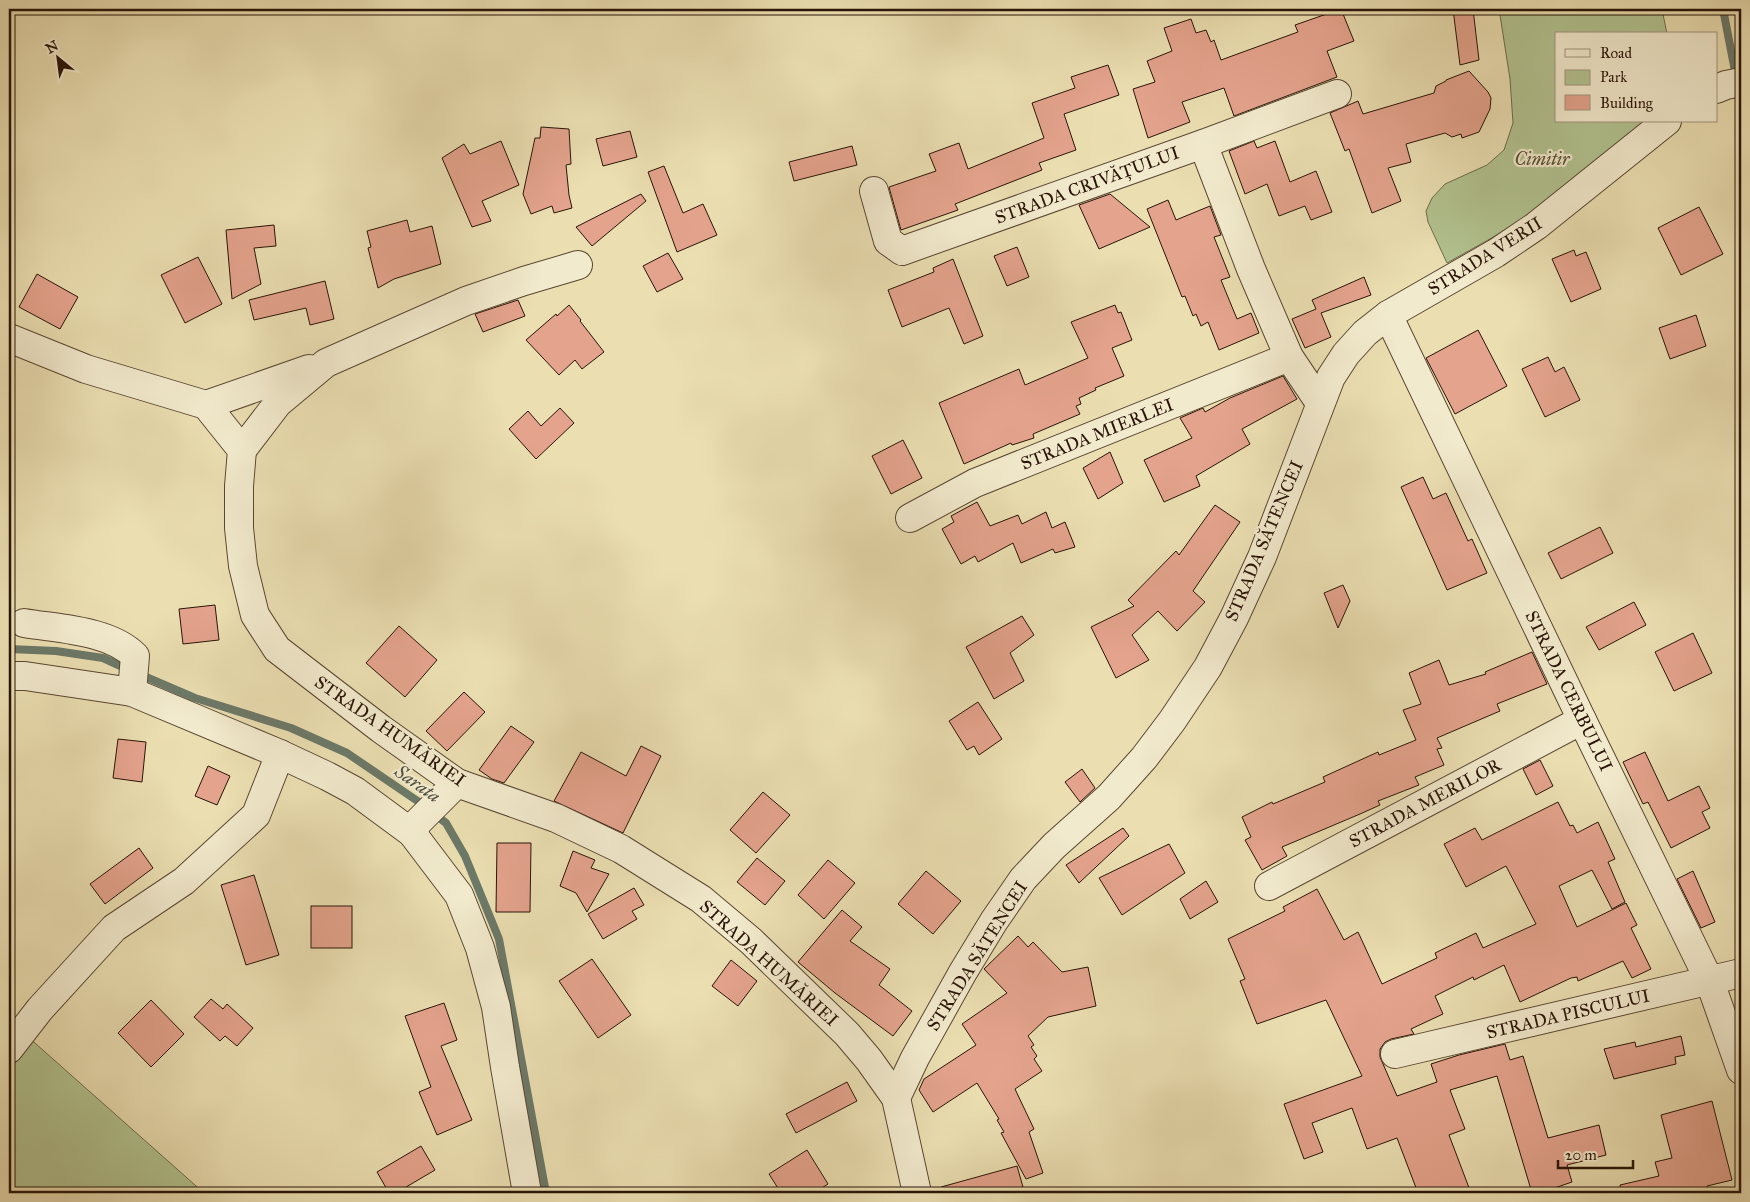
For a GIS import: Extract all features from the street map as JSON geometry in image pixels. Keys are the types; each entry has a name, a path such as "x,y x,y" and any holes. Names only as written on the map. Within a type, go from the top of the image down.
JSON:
{"street":[{"name":"STRADA CRIVĂȚULUI","path":"874,191 888,241 902,251 1203,144 1337,94"},
{"name":"STRADA VERII","path":"1320,403 1330,377 1346,354 1365,333 1388,315 1496,253 1536,226 1666,122"},
{"path":"1203,144 1250,269 1289,357 1320,403"},
{"path":"206,405 326,364 466,301 578,265"},
{"name":"STRADA CERBULUI","path":"1388,315 1710,982 1741,1070"},
{"path":"9,338 86,369 206,405 242,450 278,403 326,364"},
{"name":"STRADA MIERLEI","path":"910,518 975,483 1289,357"},
{"name":"STRADA SĂTENCEI","path":"896,1098 915,1058 963,972 1023,880 1054,846 1109,797 1144,758 1172,721 1208,666 1234,618 1262,557 1320,403"},
{"name":"STRADA HUMĂRIEI","path":"242,450 239,486 239,528 243,566 255,615 277,649 381,729 457,783 556,818 621,849 701,899 751,941 847,1034 869,1060 896,1098 917,1193"},
{"path":"24,623 88,634 114,641 127,648 135,656 133,678"},
{"path":"9,676 133,678 355,791 415,827 460,895 480,948 496,1007 527,1193"},
{"name":"STRADA MERILOR","path":"1269,886 1582,720"},
{"path":"9,1049 40,1009 114,928 184,880 256,815 280,754"},
{"path":"415,827 457,783"},
{"name":"STRADA PISCULUI","path":"1395,1054 1741,974"}],"green space":[{"name":"Cimitir","path":"1499,9 1662,9 1667,32 1555,32 1555,122 1644,122 1540,211 1447,263 1428,222 1426,211 1432,198 1445,184 1487,165 1504,150 1513,123 1510,79"},
{"path":"9,1020 204,1193 9,1193"}],"building":[{"path":"1341,9 1354,41 1327,51 1337,77 1234,116 1224,88 1182,102 1190,122 1148,138 1133,89 1155,82 1147,61 1172,51 1164,28 1191,19 1196,33 1206,30 1211,42 1214,40 1221,60 1298,32 1295,25"},
{"path":"1453,9 1473,9 1479,60 1460,65"},
{"path":"1108,65 1119,95 1064,114 1076,150 1039,163 1042,170 955,204 958,210 901,230 889,187 936,171 929,154 959,143 968,169 1044,138 1032,103 1075,88 1071,77"},
{"path":"1469,71 1491,98 1490,109 1479,132 1462,138 1461,134 1452,137 1445,133 1406,144 1411,162 1388,168 1401,201 1372,213 1349,149 1345,151 1330,113 1358,101 1363,114 1434,93 1436,86"},
{"path":"541,127 569,129 571,164 566,165 572,208 554,213 552,206 531,214 523,194 535,138 540,138"},
{"path":"630,131 637,157 603,166 596,139"},
{"path":"501,141 519,185 482,201 491,221 472,227 442,158 464,144 470,154"},
{"path":"1254,141 1257,148 1275,141 1290,182 1316,171 1332,212 1311,220 1305,206 1279,216 1267,184 1245,194 1229,151"},
{"path":"852,146 857,165 794,181 789,162"},
{"path":"664,166 683,213 703,204 717,235 677,252 648,172"},
{"path":"641,194 646,201 592,246 576,227"},
{"path":"1110,194 1150,227 1099,249 1079,205"},
{"path":"1168,200 1176,220 1210,206 1221,235 1214,237 1230,277 1221,280 1237,319 1251,313 1259,333 1219,350 1208,322 1201,326 1196,314 1193,316 1185,296 1182,297 1147,209"},
{"path":"1699,207 1723,254 1681,275 1658,228"},
{"path":"407,220 410,232 432,226 441,264 394,279 378,288 368,248 371,247 367,231"},
{"path":"274,225 276,246 254,248 261,284 232,299 226,230"},
{"path":"1017,247 1029,277 1007,286 994,256"},
{"path":"1574,250 1576,256 1586,252 1601,289 1571,302 1552,259"},
{"path":"668,253 683,279 657,292 643,266"},
{"path":"198,257 222,304 185,323 161,275"},
{"path":"953,259 983,336 964,344 949,308 902,327 888,290 934,272 933,268"},
{"path":"37,274 78,297 60,329 19,307"},
{"path":"1364,277 1371,295 1321,313 1331,337 1305,348 1292,319 1316,309 1312,300"},
{"path":"325,281 334,319 310,325 306,308 254,320 249,300"},
{"path":"518,300 525,316 483,332 475,314"},
{"path":"569,305 604,352 582,369 575,360 559,375 526,340"},
{"path":"1115,305 1118,313 1121,312 1132,340 1112,348 1124,376 1095,388 1096,390 1079,398 1081,404 1076,406 1080,414 1033,434 1034,438 1012,445 1011,443 964,464 939,403 1019,369 1025,385 1088,358 1071,322"},
{"path":"1696,315 1706,346 1670,359 1659,328"},
{"path":"1478,330 1507,386 1455,414 1426,358"},
{"path":"1548,357 1555,372 1564,367 1580,400 1545,417 1522,369"},
{"path":"1283,376 1297,399 1242,429 1250,444 1196,476 1200,486 1164,502 1144,460 1192,438 1180,418 1203,408 1205,412 1230,398"},
{"path":"560,408 574,423 536,459 509,429 528,411 541,426"},
{"path":"903,440 922,478 891,494 872,456"},
{"path":"1110,452 1123,483 1098,499 1083,468"},
{"path":"1423,477 1433,499 1446,493 1468,541 1472,539 1487,573 1447,590 1401,487"},
{"path":"977,502 990,526 1018,515 1022,524 1046,512 1052,528 1065,522 1075,547 1055,553 1053,549 1021,563 1013,543 978,562 975,556 961,564 942,529 954,522 951,516"},
{"path":"1215,505 1240,522 1193,591 1205,602 1177,631 1158,611 1132,635 1149,660 1116,678 1091,627 1134,606 1128,600 1176,551 1179,555"},
{"path":"1600,527 1613,553 1561,579 1548,553"},
{"path":"1343,585 1350,601 1338,628 1324,593"},
{"path":"1634,602 1646,625 1599,650 1586,627"},
{"path":"215,605 219,640 183,644 179,609"},
{"path":"1022,616 1034,635 1010,653 1024,681 994,699 966,647"},
{"path":"399,626 437,660 405,697 366,663"},
{"path":"1693,633 1712,673 1674,691 1655,652"},
{"path":"1532,652 1547,684 1497,704 1500,711 1437,738 1442,748 1437,749 1444,765 1415,777 1419,785 1378,801 1380,805 1282,847 1287,856 1262,870 1245,840 1251,837 1242,817 1272,802 1273,804 1325,782 1323,777 1378,752 1379,755 1416,740 1403,710 1421,704 1409,673 1439,660 1449,685 1486,674 1485,672"},
{"path":"464,692 485,712 447,751 426,731"},
{"path":"978,702 1002,739 979,755 974,746 967,750 949,721"},
{"path":"511,726 534,742 504,783 492,779 479,770"},
{"path":"118,739 146,742 142,782 113,778"},
{"path":"641,746 661,756 623,833 554,801 581,752 626,776"},
{"path":"1645,752 1668,801 1699,786 1710,808 1702,812 1710,828 1671,848 1648,802 1643,804 1623,762"},
{"path":"1540,760 1553,786 1536,795 1523,769"},
{"path":"208,766 230,776 217,805 195,796"},
{"path":"1082,769 1095,788 1080,802 1065,782"},
{"path":"763,792 790,815 756,853 730,830"},
{"path":"1558,802 1570,826 1573,825 1577,833 1598,822 1615,859 1608,862 1625,902 1612,909 1592,870 1559,886 1577,927 1626,903 1637,925 1631,928 1651,969 1632,978 1623,961 1578,981 1577,977 1571,978 1520,1002 1504,965 1474,980 1473,977 1435,996 1443,1014 1411,1029 1414,1034 1385,1042 1380,1049 1380,1057 1397,1096 1437,1082 1431,1064 1505,1044 1510,1060 1523,1056 1548,1138 1599,1125 1606,1155 1567,1165 1572,1182 1540,1193 1532,1193 1497,1076 1450,1090 1465,1129 1449,1135 1471,1193 1418,1193 1397,1138 1367,1149 1352,1108 1312,1123 1323,1152 1304,1159 1284,1104 1362,1076 1326,1000 1257,1024 1240,981 1245,979 1228,939 1285,911 1283,907 1317,889 1344,940 1358,932 1382,984 1437,958 1435,953 1476,933 1483,948 1536,924 1506,866 1466,887 1444,844 1475,828 1482,840"},
{"path":"1123,828 1129,836 1079,883 1066,865"},
{"path":"497,843 531,843 530,912 496,912"},
{"path":"1169,844 1185,873 1122,915 1099,878"},
{"path":"139,848 153,868 105,904 90,884"},
{"path":"573,851 595,860 591,868 609,874 587,912 576,893 560,886"},
{"path":"757,858 785,881 765,905 737,882"},
{"path":"828,860 855,883 824,919 798,895"},
{"path":"926,871 961,901 933,934 898,904"},
{"path":"1693,871 1715,922 1701,928 1677,879"},
{"path":"254,875 279,955 246,965 221,885"},
{"path":"1206,881 1218,902 1190,919 1180,899"},
{"path":"634,888 644,905 632,911 637,919 603,939 588,914"},
{"path":"311,906 352,906 352,948 311,948"},
{"path":"842,910 862,927 850,941 890,969 879,985 912,1011 893,1036 835,993 798,962"},
{"path":"1018,936 1028,947 1033,942 1062,972 1088,967 1096,1006 1048,1017 1028,1036 1034,1045 1031,1047 1037,1056 1034,1059 1042,1071 1015,1089 1034,1129 1029,1132 1043,1173 1026,1179 1001,1133 1004,1132 997,1120 999,1119 977,1083 933,1112 919,1090 924,1079 976,1045 962,1024 1007,993 984,969"},
{"path":"592,959 631,1015 598,1038 559,981"},
{"path":"731,960 757,981 738,1006 712,986"},
{"path":"211,999 223,1009 227,1004 253,1028 237,1046 225,1036 220,1041 194,1017"},
{"path":"151,1000 184,1034 151,1067 118,1033"},
{"path":"444,1003 457,1040 441,1046 472,1120 437,1135 419,1092 431,1087 405,1016"},
{"path":"1681,1036 1685,1055 1675,1057 1676,1064 1614,1079 1604,1049 1635,1042 1636,1047"},
{"path":"847,1082 857,1101 796,1133 786,1114"},
{"path":"1712,1101 1732,1180 1707,1186 1708,1193 1621,1193 1620,1185 1659,1176 1655,1162 1672,1158 1661,1115"},
{"path":"421,1146 435,1170 396,1193 389,1193 377,1172"},
{"path":"807,1150 828,1184 814,1193 781,1193 769,1174"},
{"path":"1017,1166 1023,1187 996,1193 942,1193 941,1187"}],"waterway":[{"path":"1723,9 1741,102"},
{"name":"Sarata","path":"9,649 56,651 103,658 129,670"},
{"name":"Sarata","path":"139,674 195,698 291,728 347,753 419,802 446,823 465,856 499,939 546,1193"}]}
